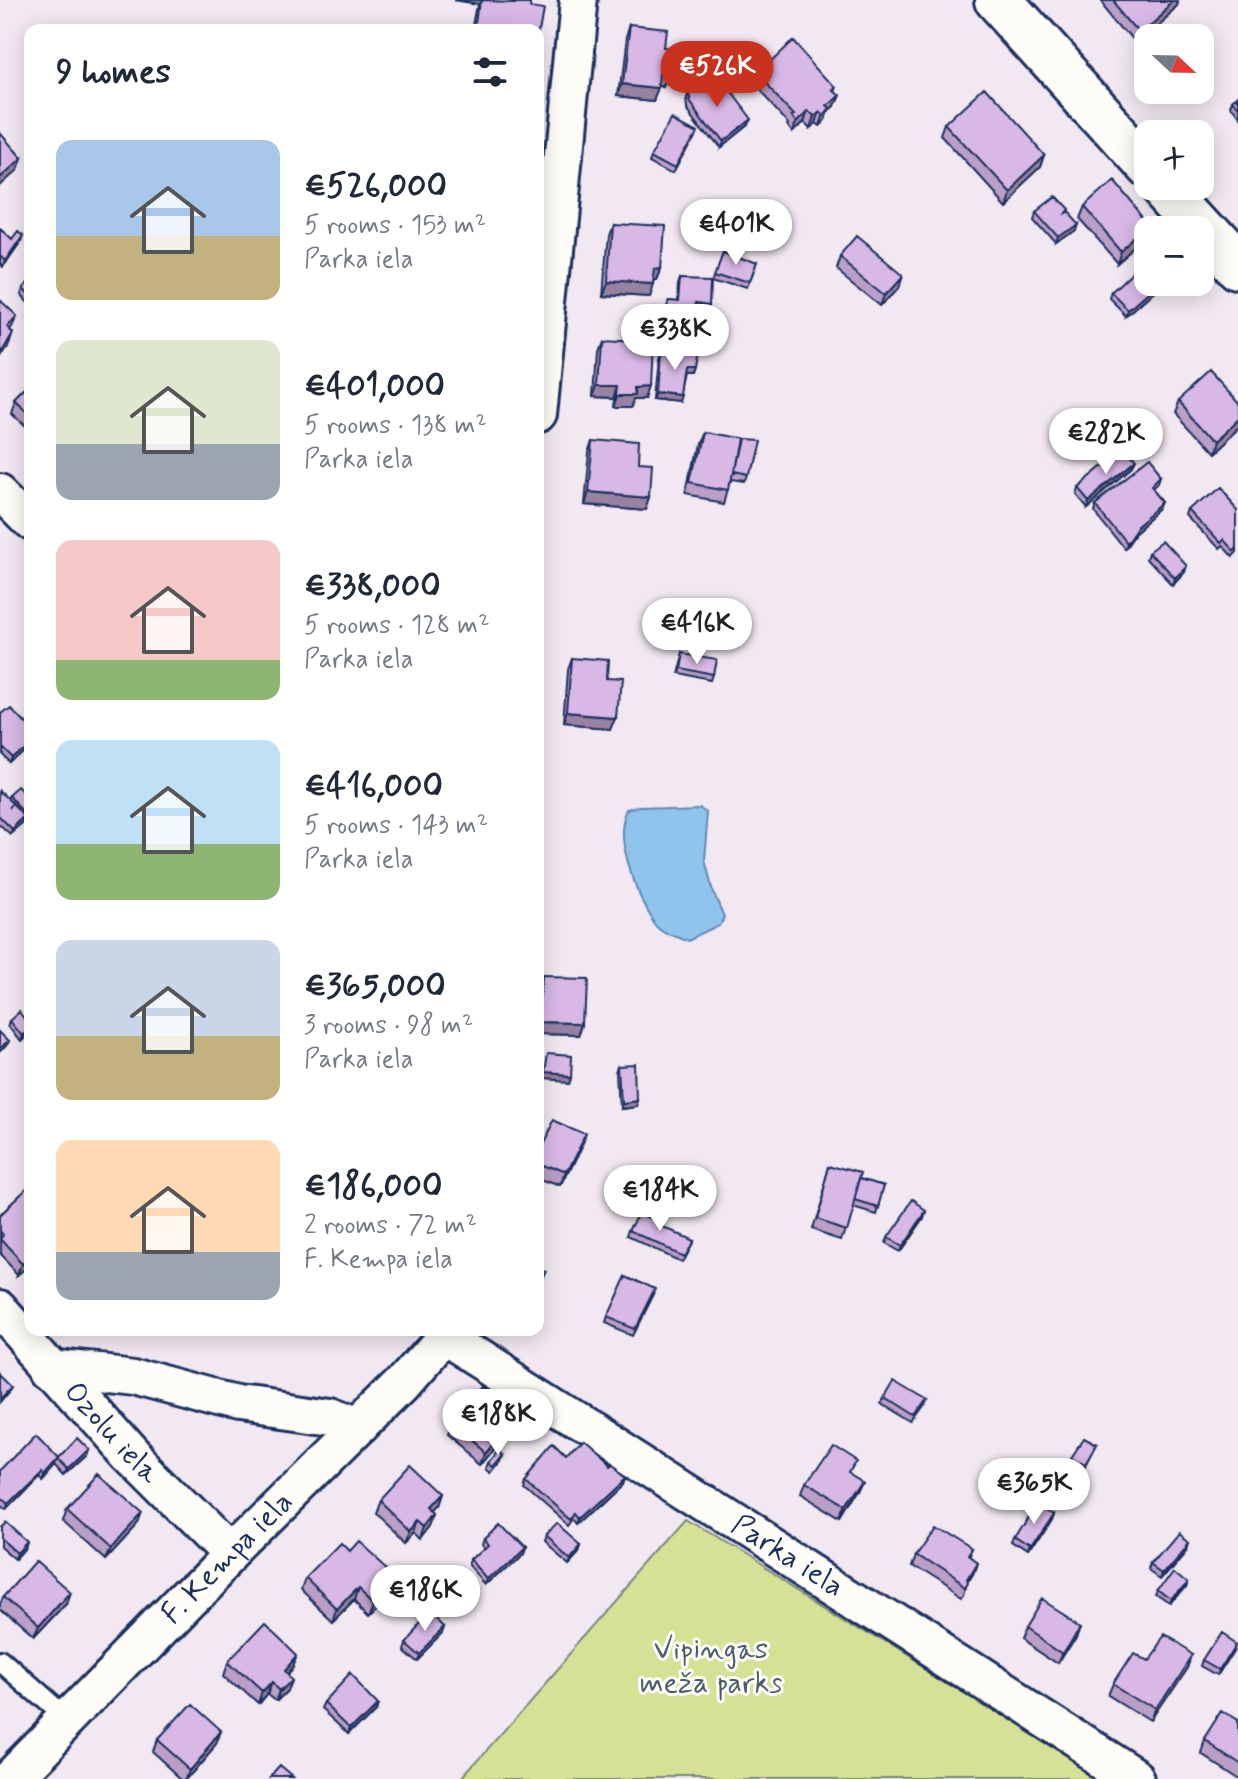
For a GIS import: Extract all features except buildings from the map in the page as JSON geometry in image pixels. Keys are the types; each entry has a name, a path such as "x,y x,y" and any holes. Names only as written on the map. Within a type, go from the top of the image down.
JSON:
{"main road":[{"path":"998,0 1134,151"},
{"path":"1179,200 1238,265"}],"street":[{"path":"544,353 578,0"},
{"path":"0,492 24,516"},
{"name":"Ozolu iela","path":"0,1307 24,1335"},
{"name":"Ozolu iela","path":"25,1336 131,1455 230,1554"},
{"name":"F. Kempa iela","path":"10,1779 358,1428 442,1336"},
{"name":"Parka iela","path":"450,1336 1137,1779"},
{"path":"51,1367 133,1376 238,1404 330,1417 358,1428"}],"lane":[{"path":"0,1662 67,1721"}],"green space":[{"name":"Vipingas meža parks","path":"688,1521 1105,1779 461,1779"}],"water":[{"path":"700,805 708,811 704,861 722,914 718,923 687,938 661,925 647,908 629,866 625,822 629,810 640,807"}]}
